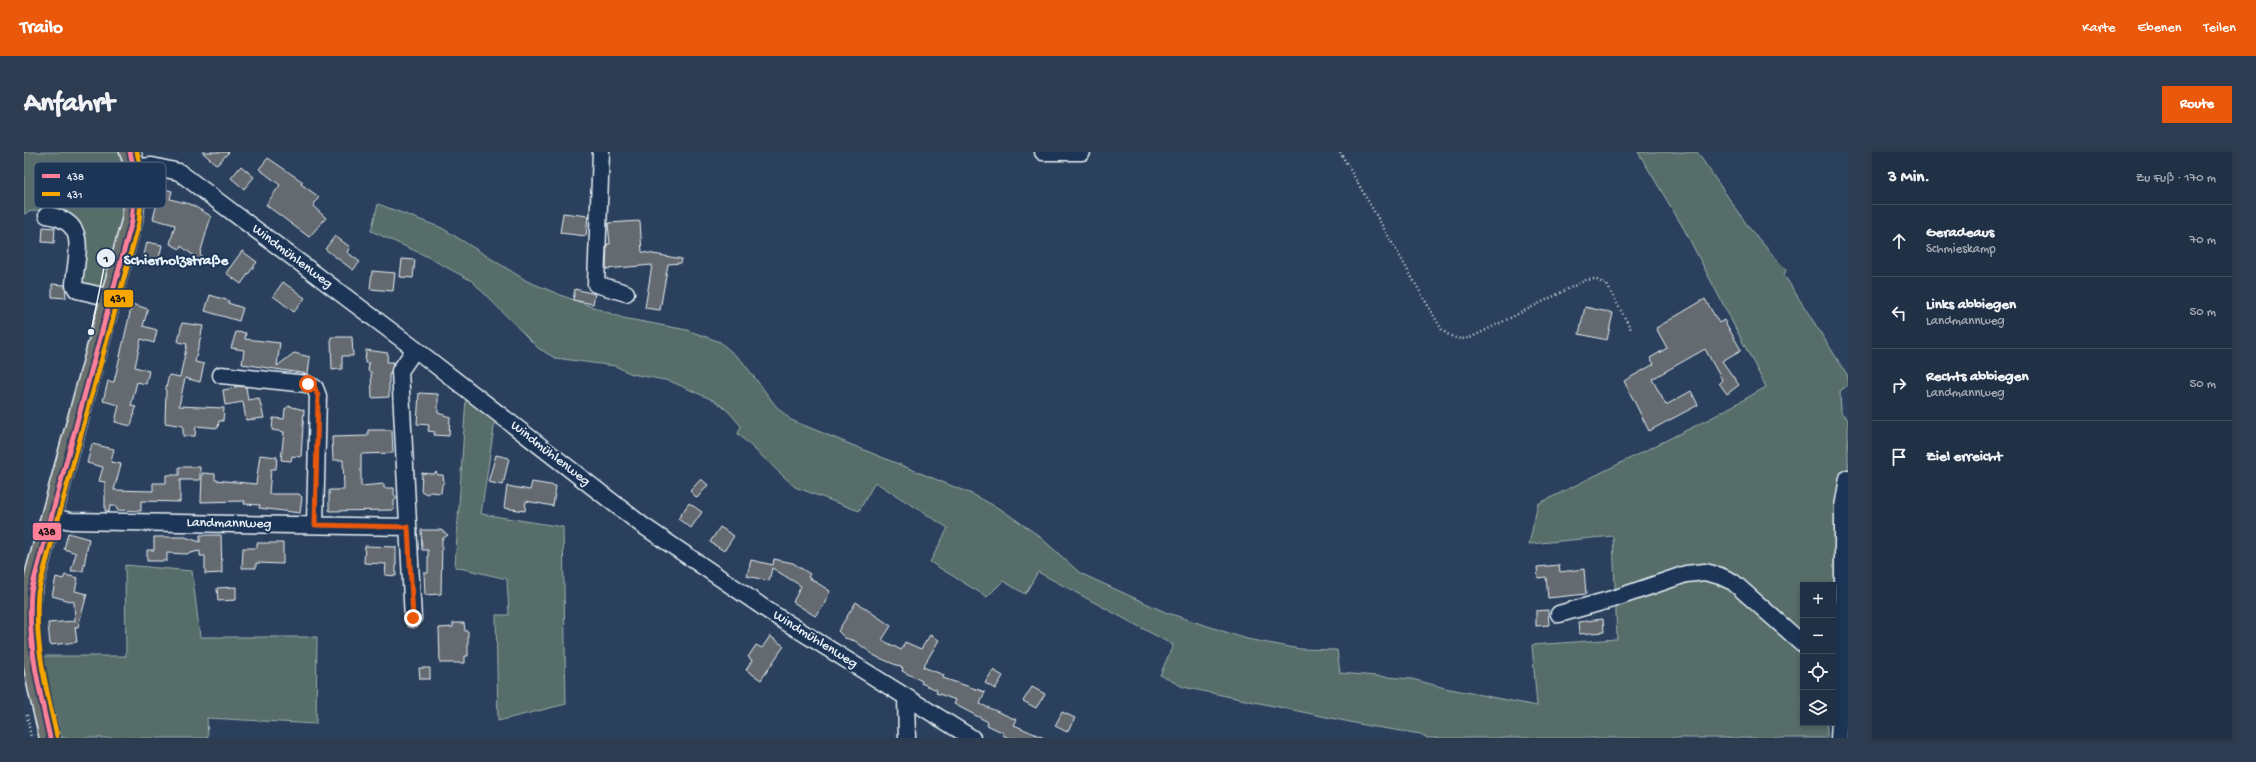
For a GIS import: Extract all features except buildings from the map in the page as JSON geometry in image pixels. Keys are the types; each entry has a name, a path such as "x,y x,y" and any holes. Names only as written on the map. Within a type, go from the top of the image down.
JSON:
{"main road":[{"path":"50,738 26,630 31,591 132,221 134,208"}],"street":[{"path":"601,152 596,284 626,293"},
{"path":"1043,152 1082,152"},
{"name":"Windmühlenweg","path":"166,169 179,172 415,349 642,525 773,614 972,738"},
{"path":"47,215 67,221 74,226 78,235 74,285 77,290 111,298"},
{"path":"413,618 400,371 415,349"},
{"path":"221,375 308,384 315,388 318,396 315,525"},
{"path":"1839,738 1838,676 1843,507 1848,478"},
{"name":"Landmannweg","path":"51,516 71,521 408,527"},
{"path":"1559,614 1616,598 1686,574 1705,572 1720,576 1733,582 1800,641"},
{"path":"906,698 907,738"}],"path":[{"path":"1340,152 1442,330 1449,336 1464,340 1472,337 1586,280 1595,279 1607,285 1632,331"},
{"path":"25,708 31,738"}],"green space":[{"path":"24,152 122,152 124,162 34,162 34,208 126,208 106,290 85,285 80,275 83,236 77,219 57,212 44,210 37,210 24,214"},
{"path":"1638,152 1697,152 1750,229 1786,270 1784,275 1848,376 1848,385 1840,391 1841,412 1848,420 1848,660 1837,659 1836,662 1836,582 1800,582 1800,726 1827,726 1827,738 1427,738 1421,734 1369,726 1183,687 1160,675 1173,645 1038,572 1025,594 1003,581 987,597 930,562 948,528 875,482 859,511 795,487 738,434 741,426 728,411 715,401 670,381 632,374 615,366 555,358 538,348 472,281 422,254 371,231 378,204 442,228 527,281 563,296 623,318 687,330 720,342 742,361 776,406 791,420 974,495 1002,510 1039,536 1080,573 1165,612 1247,639 1300,649 1337,650 1340,673 1412,679 1445,688 1537,706 1532,645 1617,639 1613,536 1529,544 1538,504 1713,417 1766,387 1684,229"},
{"path":"466,397 495,421 481,514 563,527 566,704 498,721 496,615 509,615 507,579 455,567"},
{"path":"125,565 192,571 200,637 317,637 316,724 207,718 208,738 53,738 35,656 126,656"}],"transit line":[{"name":"438","path":"130,152 132,162"},
{"name":"431","path":"137,152 139,162"},
{"name":"438","path":"50,738 32,647 30,610 31,591 132,221 133,208"},
{"name":"431","path":"57,736 45,683 39,647 37,611 38,592 139,223 140,208"}],"place":[{"name":"Schierholzstraße","path":"91,332"}],"route":[{"path":"308,384 315,388 318,396 315,525 408,527 413,618"}]}
